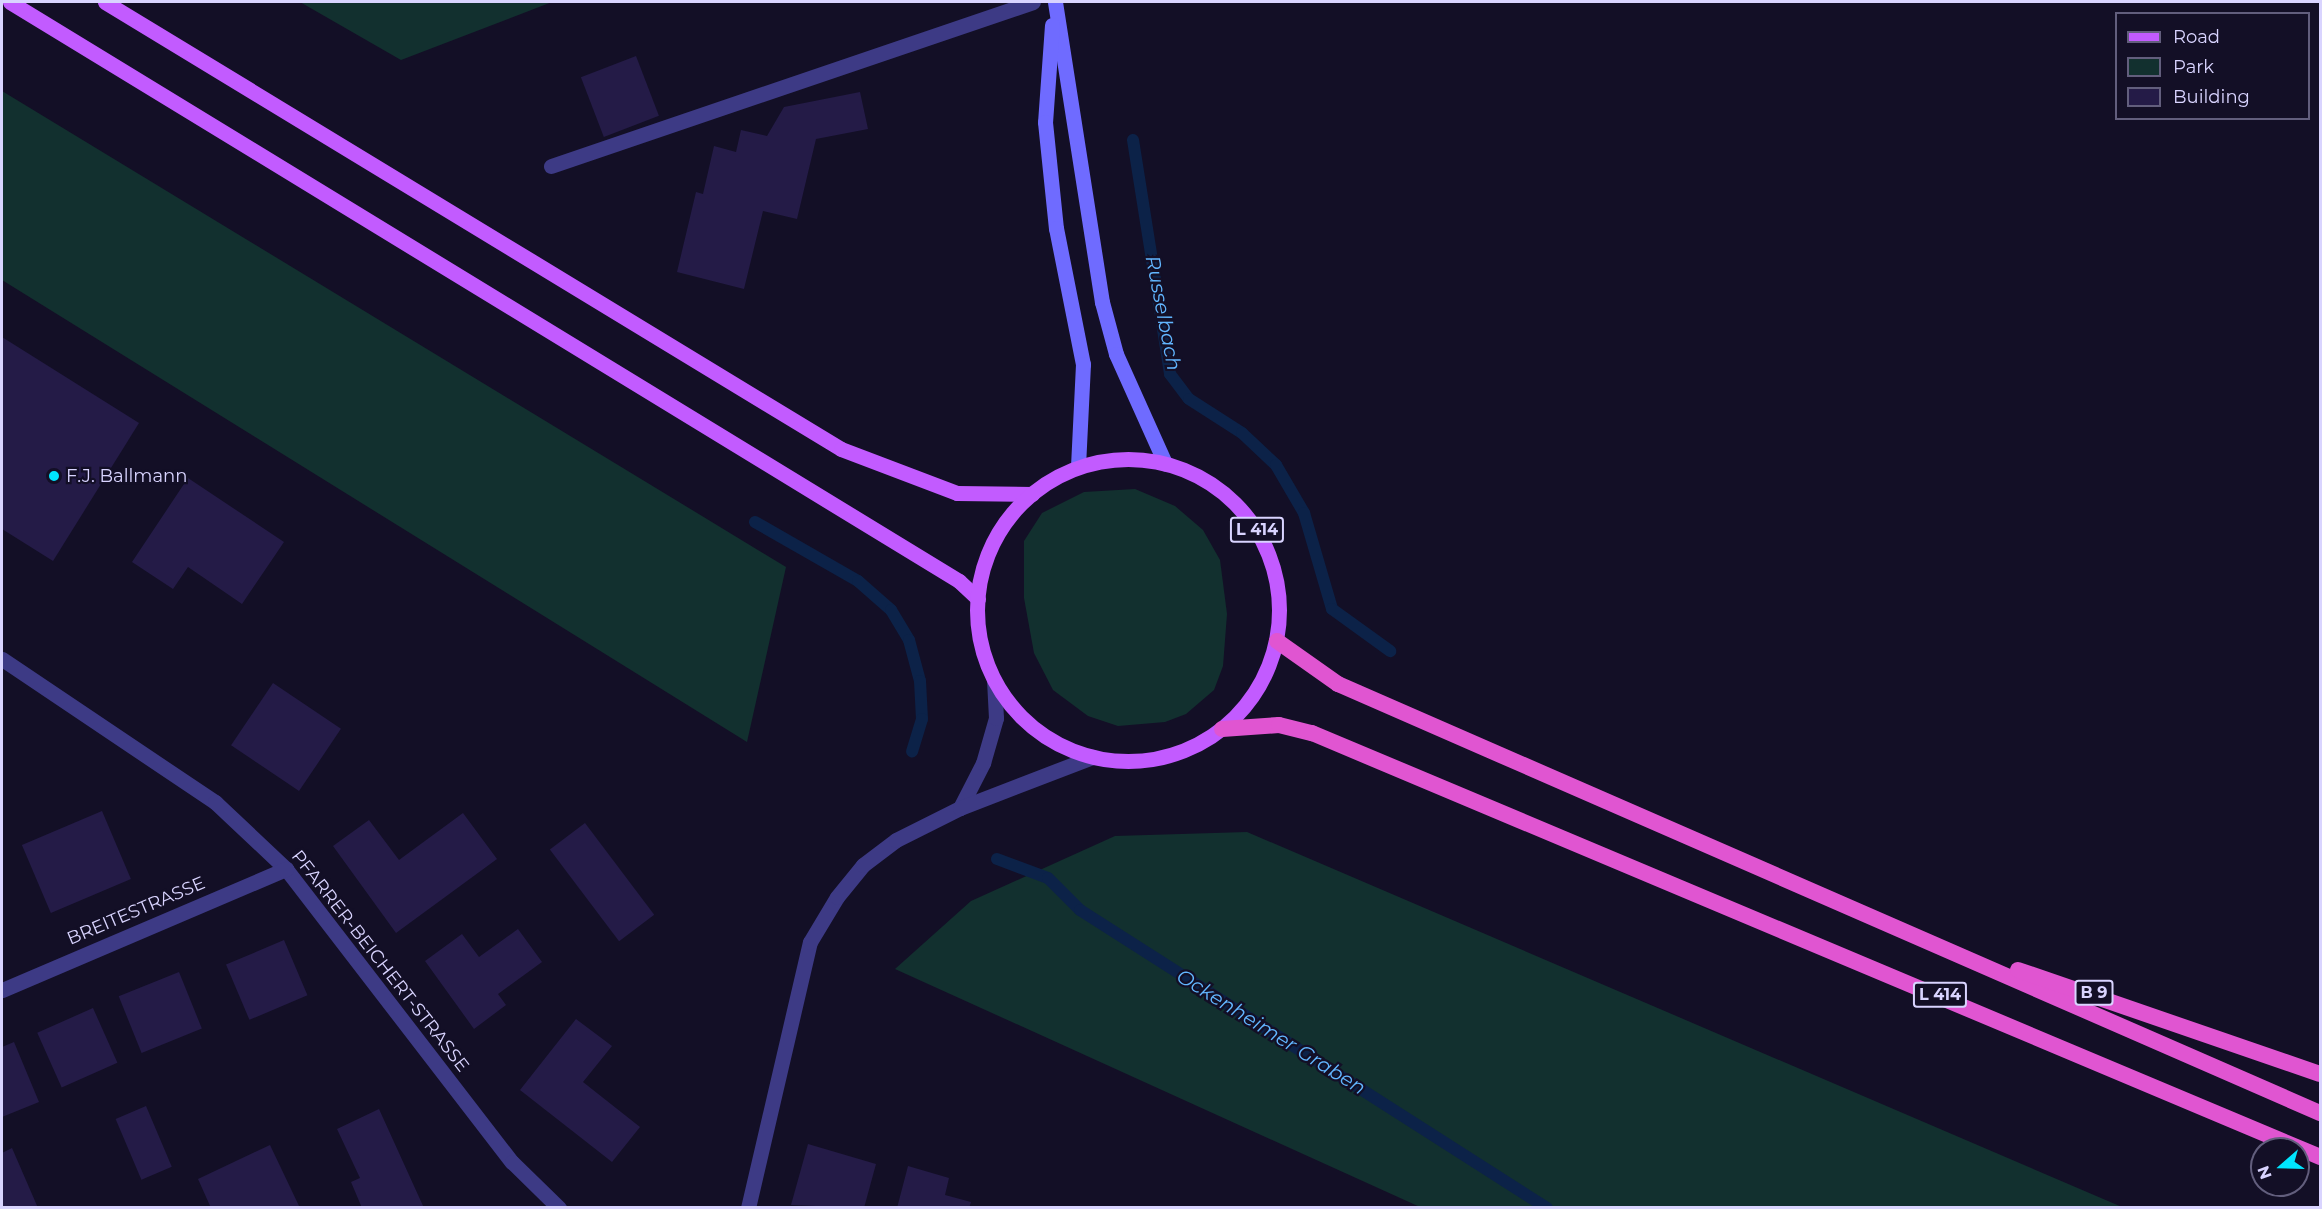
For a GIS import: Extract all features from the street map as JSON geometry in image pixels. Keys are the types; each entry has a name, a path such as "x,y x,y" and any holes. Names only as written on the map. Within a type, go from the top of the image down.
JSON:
{"highway":[{"name":"L 414","path":"1277,641 1338,684 1954,951 2320,1113"},
{"name":"L 414","path":"1222,729 1279,725 1312,733 2320,1157"},
{"name":"B 9","path":"1954,951 2102,995 2320,1074"}],"main road":[{"path":"10,2 949,575 978,599"},
{"path":"105,2 841,449 957,493 1032,494"},
{"path":"1054,2 1102,302 1116,354 1165,463"},
{"path":"1054,2 1045,122 1056,228 1083,364 1078,467"},
{"name":"L 414","path":"1126,459 1165,463 1209,483 1257,530 1275,574 1277,641 1266,674 1222,729 1160,758 1092,756 1068,748 1025,720 994,680 979,627 978,599 994,541 1032,494 1078,467 1126,459"}],"street":[{"path":"551,166 1033,2"},
{"name":"PFARRER-BEICHERT-STRASSE","path":"2,659 215,802 286,869 512,1162 559,1208"},
{"path":"960,808 990,740 994,680"},
{"path":"748,1208 810,942 863,865 896,840 960,808 1092,756"},
{"name":"BREITESTRASSE","path":"2,990 286,869"}],"green space":[{"path":"300,2 552,2 401,60"},
{"path":"2,91 786,567 747,742 2,280"},
{"path":"1135,489 1175,506 1203,530 1220,560 1227,614 1223,666 1214,690 1186,714 1165,722 1118,726 1088,716 1053,690 1034,653 1024,598 1024,541 1042,513 1084,492"},
{"path":"1247,832 2122,1207 1420,1207 895,969 971,901 1115,836"}],"building":[{"path":"636,56 659,116 604,137 581,77"},
{"path":"860,92 868,129 816,139 797,219 763,211 744,289 677,272 696,192 703,194 714,146 736,152 741,130 767,136 784,107"},
{"name":"F.J. Ballmann","path":"2,337 139,423 53,561 2,529"},
{"path":"188,478 284,542 242,604 188,567 173,589 132,562"},
{"path":"273,683 341,729 299,791 231,745"},
{"path":"102,811 131,879 51,913 22,845"},
{"path":"463,813 497,859 396,933 333,846 369,820 399,860"},
{"path":"585,823 654,915 619,941 550,849"},
{"path":"518,929 542,962 498,994 506,1005 474,1029 425,961 462,934 479,957"},
{"path":"284,940 307,995 249,1020 226,965"},
{"path":"179,972 202,1029 142,1053 119,996"},
{"path":"93,1008 117,1063 62,1088 37,1033"},
{"path":"576,1019 612,1046 583,1082 640,1127 612,1162 520,1090"},
{"path":"14,1042 39,1102 2,1117 2,1047"},
{"path":"146,1106 172,1167 141,1180 116,1119"},
{"path":"379,1109 424,1208 362,1208 351,1182 360,1178 337,1129"},
{"path":"808,1144 876,1164 864,1208 791,1205"},
{"path":"270,1145 300,1208 211,1208 198,1179"},
{"path":"12,1148 38,1208 2,1208 2,1153"},
{"path":"908,1166 949,1178 945,1195 971,1202 969,1208 897,1208"}],"waterway":[{"name":"Russelbach","path":"1133,140 1170,374 1189,399 1242,433 1276,465 1304,513 1332,609 1390,651"},
{"name":"Ockenheimer Graben","path":"755,522 858,581 891,610 909,640 920,681 922,719 912,752"},
{"name":"Ockenheimer Graben","path":"997,859 1048,878 1080,910 1547,1208"}],"place":[{"name":"F.J. Ballmann","path":"54,476"}]}
